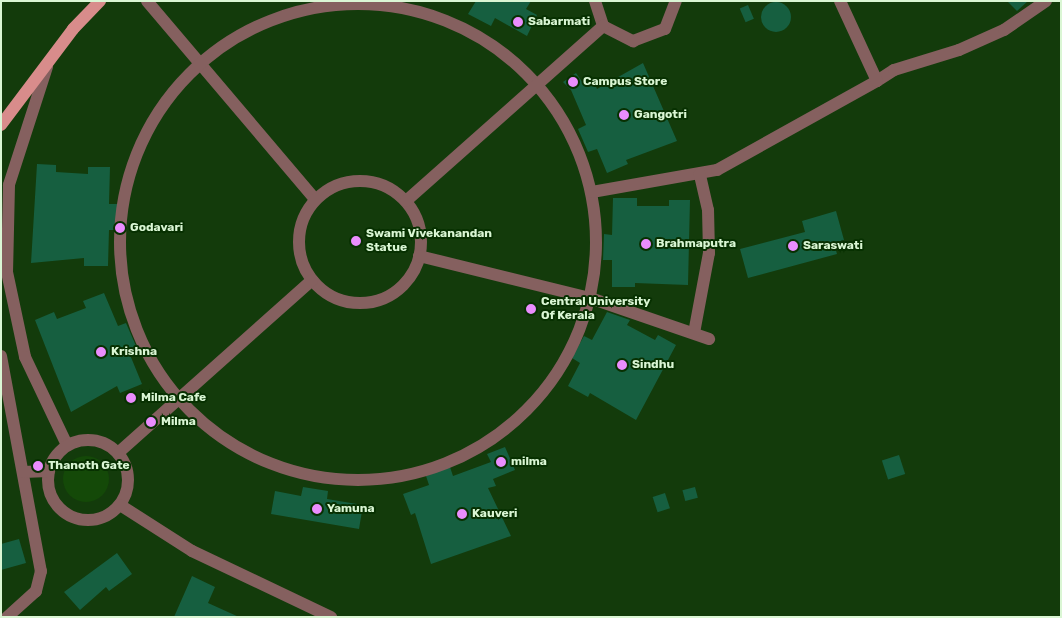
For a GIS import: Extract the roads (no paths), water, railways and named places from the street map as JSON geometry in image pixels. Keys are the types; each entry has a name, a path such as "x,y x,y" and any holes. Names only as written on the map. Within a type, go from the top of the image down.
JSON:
{"main road":[{"path":"1,125 100,1"}],"street":[{"path":"147,1 315,199"},
{"path":"595,1 603,26 622,39 645,40 665,29 676,1"},
{"path":"840,1 876,81"},
{"path":"592,192 700,174 766,146 894,70 959,50 1004,30 1046,1"},
{"path":"377,6 428,15 468,31 506,55 537,85 566,124 592,192 597,248 590,298 570,351 537,399 490,439 424,470 353,479 282,467 226,440 179,399 157,369 133,319 121,265 120,228 130,173 144,138 175,91 201,65 236,39 276,20 318,8 377,6"},
{"path":"406,201 603,26"},
{"path":"47,67 9,185 7,272 25,357 67,445"},
{"path":"694,333 709,253 708,210 700,174"},
{"path":"361,180 385,186 406,201 419,227 419,256 402,285 373,301 339,299 312,280 298,248 305,214 315,199 344,182 361,180"},
{"path":"419,256 590,298 709,339"},
{"path":"118,452 312,280"},
{"path":"1,356 23,472 40,582 7,617"},
{"path":"94,440 118,452 128,473 120,505 91,520 70,516 53,501 49,471 67,445 94,440"},
{"path":"23,472 49,471"},
{"path":"120,505 192,551 331,617"}],"place":[{"name":"Sabarmati","path":"518,22"},
{"name":"Campus Store","path":"573,82"},
{"name":"Gangotri","path":"624,115"},
{"name":"Godavari","path":"120,228"},
{"name":"Swami Vivekanandan Statue","path":"356,241"},
{"name":"Brahmaputra","path":"646,244"},
{"name":"Saraswati","path":"793,246"},
{"name":"Central University Of Kerala","path":"531,309"},
{"name":"Krishna","path":"101,352"},
{"name":"Sindhu","path":"622,365"},
{"name":"Milma Cafe","path":"131,398"},
{"name":"Milma","path":"151,422"},
{"name":"milma","path":"501,462"},
{"name":"Thanoth Gate","path":"38,466"},
{"name":"Yamuna","path":"317,509"},
{"name":"Kauveri","path":"462,514"}]}
